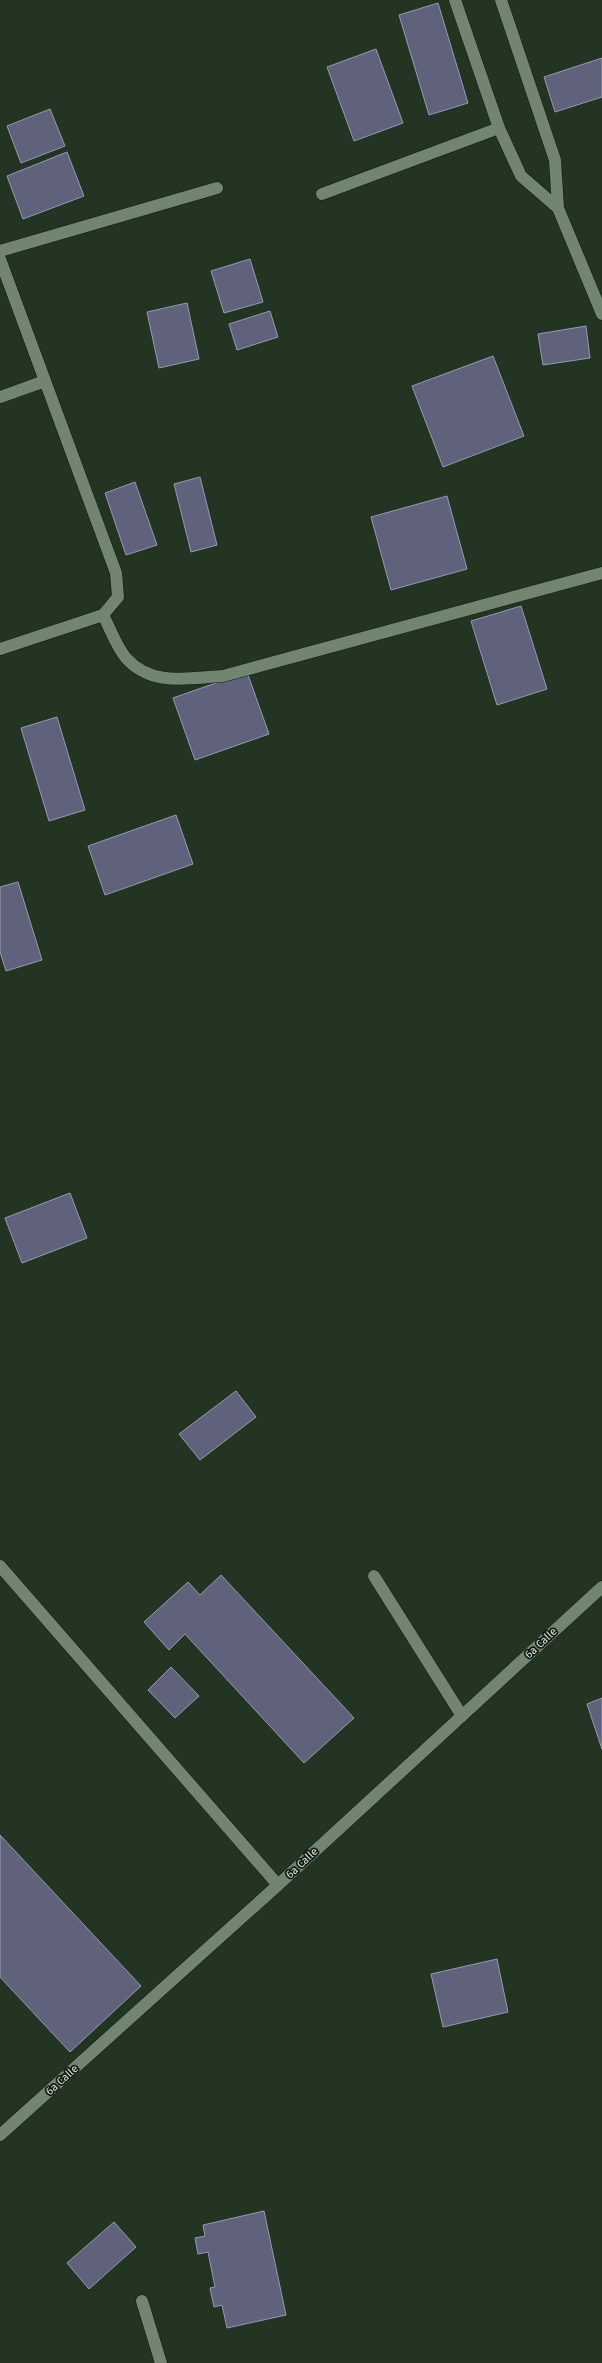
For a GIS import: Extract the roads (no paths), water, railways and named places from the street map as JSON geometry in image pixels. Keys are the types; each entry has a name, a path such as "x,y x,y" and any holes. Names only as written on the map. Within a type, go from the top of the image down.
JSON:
{"street":[{"path":"456,0 499,128 521,176 558,208"},
{"path":"501,0 556,160 558,208 602,314"},
{"path":"322,194 499,128"},
{"path":"0,251 217,188"},
{"path":"0,259 116,573 118,597 103,615 0,649"},
{"path":"0,397 45,381"},
{"path":"103,615 125,657 143,673 169,679 223,676 602,573"},
{"path":"0,1566 278,1885"},
{"path":"374,1576 462,1716"},
{"name":"6a Calle","path":"0,2135 278,1885 602,1587"},
{"path":"142,2300 161,2363"}]}
